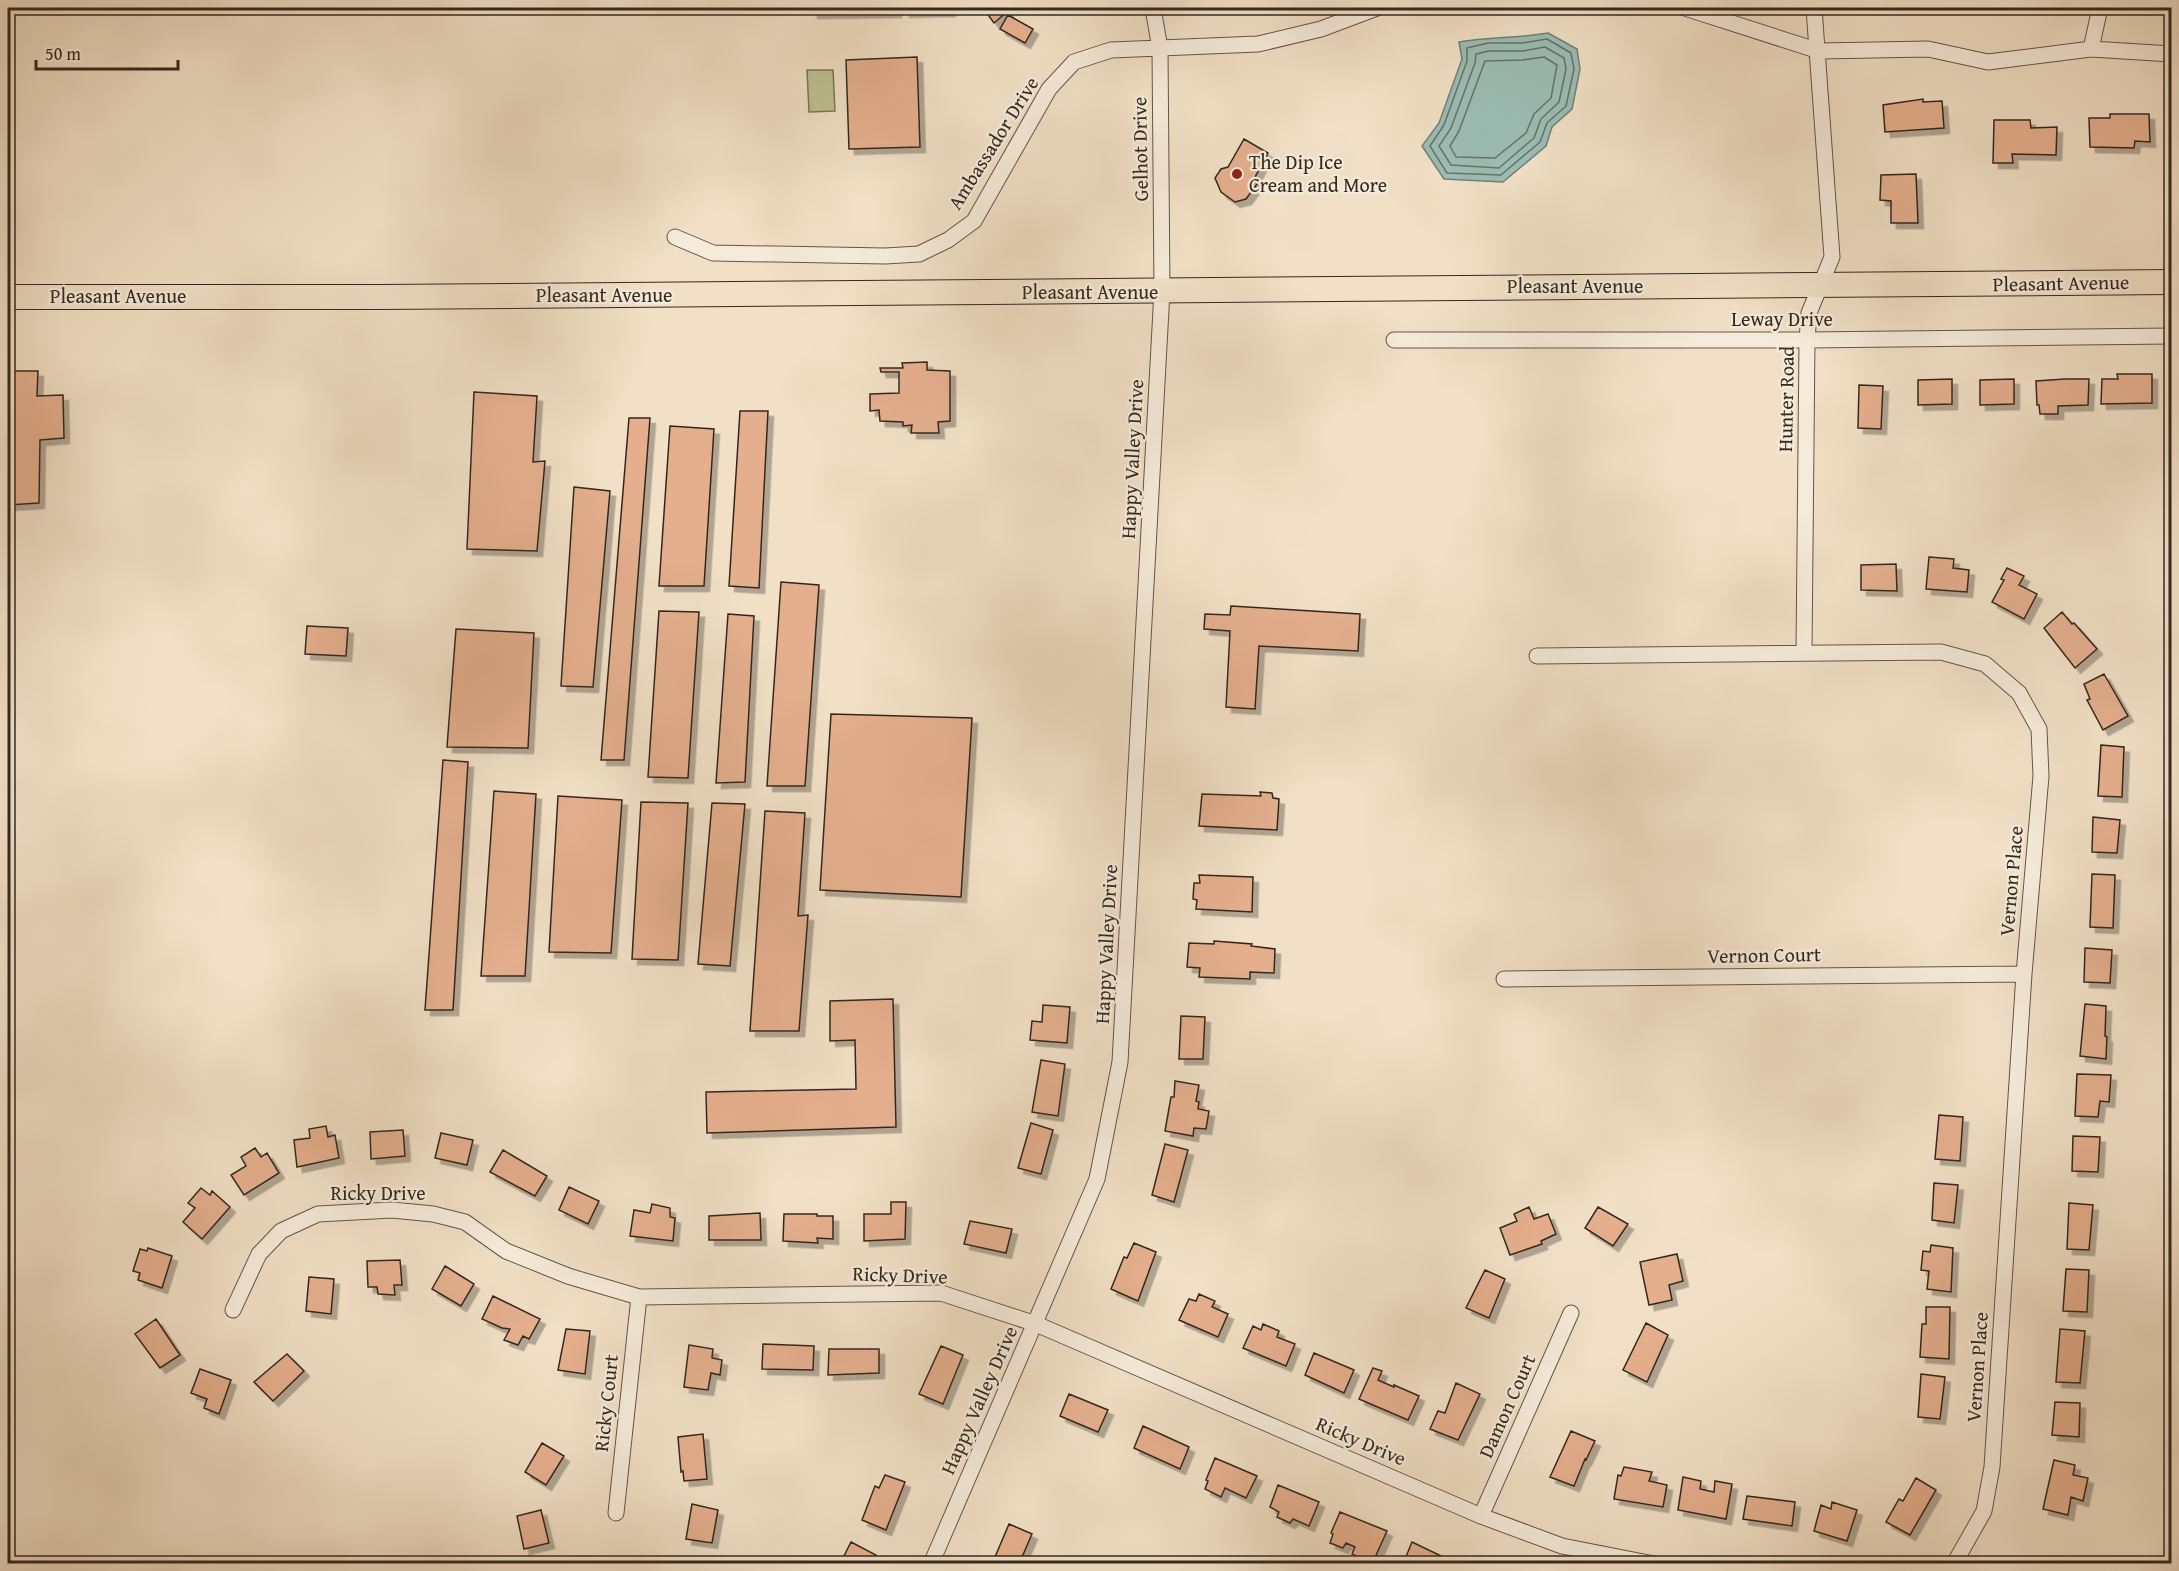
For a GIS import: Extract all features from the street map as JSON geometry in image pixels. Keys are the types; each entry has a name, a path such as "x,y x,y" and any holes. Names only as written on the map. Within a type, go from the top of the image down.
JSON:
{"main road":[{"name":"Pleasant Avenue","path":"8,297 380,297 2172,282"}],"street":[{"name":"Gelhot Drive","path":"1154,8 1160,50 1162,291"},
{"name":"Ambassador Drive","path":"675,237 713,253 885,256 919,254 948,240 974,221 1049,89 1074,62 1112,50 1160,50 1258,44 1321,29 1377,8"},
{"path":"1685,8 1819,51 1928,49 1988,62 2091,49 2172,54"},
{"name":"Hunter Road","path":"1804,652 1807,340 1809,314 1832,257 1819,51 1814,8"},
{"path":"2091,49 2100,8"},
{"name":"Happy Valley Drive","path":"931,1563 1097,1179 1120,1062 1162,291"},
{"name":"Leway Drive","path":"1394,340 1807,340 2172,336"},
{"name":"Vernon Place","path":"1537,656 1941,652 1985,664 2019,693 2039,729 2041,776 2024,974 1992,1467 1984,1511 1954,1563"},
{"name":"Vernon Court","path":"1504,979 2024,974"},
{"name":"Ricky Drive","path":"233,1310 259,1254 281,1231 318,1214 392,1210 433,1214 465,1222 506,1251 568,1276 639,1297 941,1293 1036,1323 1481,1516 1562,1546 1654,1563"},
{"name":"Ricky Court","path":"616,1513 639,1297"},
{"name":"Damon Court","path":"1481,1516 1571,1313"}],"green space":[{"path":"807,70 833,70 835,111 809,112"}],"water":[{"path":"1548,33 1577,49 1580,69 1572,109 1552,127 1546,146 1503,182 1444,179 1422,146 1439,123 1462,59 1459,42"}],"building":[{"path":"812,8 896,8 896,12 812,13"},
{"path":"904,8 950,8 950,11 904,12"},
{"path":"983,8 1005,8 1008,11 994,23"},
{"path":"1008,15 1033,29 1025,43 1000,29"},
{"path":"917,57 920,147 849,149 846,60"},
{"path":"1923,99 1923,102 1942,101 1944,128 1885,132 1883,105"},
{"path":"2110,114 2149,114 2150,142 2135,141 2134,148 2090,147 2089,118 2110,118"},
{"path":"1994,120 2030,120 2031,128 2057,127 2056,155 2012,154 2013,163 1993,163"},
{"name":"The Dip Ice Cream and More","path":"1244,139 1268,153 1254,179 1257,184 1246,199 1235,202 1221,192 1215,178 1221,169 1228,167"},
{"path":"1916,174 1918,223 1891,223 1891,201 1880,200 1881,175"},
{"path":"927,362 927,370 950,371 950,421 938,422 939,433 911,433 912,425 903,426 903,422 880,421 879,410 870,411 870,394 899,393 899,372 881,372 880,368 903,368 902,363"},
{"path":"8,371 38,371 37,396 63,395 64,438 40,440 39,503 8,505"},
{"path":"2117,374 2152,374 2152,403 2101,404 2102,379 2118,379"},
{"path":"1952,379 1952,404 1918,405 1918,380"},
{"path":"2014,379 2014,404 1980,405 1980,380"},
{"path":"2089,379 2088,405 2058,406 2058,414 2040,414 2039,405 2037,405 2036,381"},
{"path":"1859,385 1883,386 1881,429 1858,428"},
{"path":"474,392 537,396 533,462 545,461 537,551 467,549"},
{"path":"740,411 768,411 759,588 729,586"},
{"path":"629,418 650,418 624,760 601,760"},
{"path":"670,426 714,429 704,586 659,586"},
{"path":"574,487 610,491 593,687 561,686"},
{"path":"1929,557 1954,559 1953,568 1969,570 1967,592 1926,589"},
{"path":"1896,564 1897,591 1861,590 1861,565"},
{"path":"2007,568 2024,576 2019,585 2037,594 2024,619 1992,602 2004,580 2001,579"},
{"path":"781,582 819,585 805,786 767,786"},
{"path":"1231,606 1360,614 1358,651 1259,646 1255,709 1226,707 1230,631 1204,629 1205,614 1230,615"},
{"path":"659,611 699,612 688,778 648,777"},
{"path":"2062,612 2097,649 2075,668 2044,628"},
{"path":"728,614 754,616 745,782 716,783"},
{"path":"307,626 348,628 346,656 305,654"},
{"path":"456,629 534,633 528,748 447,747"},
{"path":"2104,674 2128,716 2103,730 2087,700 2090,699 2084,684"},
{"path":"831,714 972,718 961,897 820,890"},
{"path":"2101,745 2124,747 2122,797 2098,796"},
{"path":"443,760 468,762 453,1010 425,1010"},
{"path":"494,791 536,794 525,976 481,976"},
{"path":"1260,792 1272,793 1273,798 1279,799 1277,830 1199,826 1202,794 1261,796"},
{"path":"558,796 622,800 611,953 549,952"},
{"path":"641,802 688,803 678,960 632,959"},
{"path":"712,803 745,804 730,966 698,964"},
{"path":"765,811 805,813 798,916 808,915 799,1031 750,1031"},
{"path":"2093,817 2120,820 2117,853 2092,852"},
{"path":"2092,874 2115,875 2113,928 2090,927"},
{"path":"1199,875 1253,877 1252,912 1196,909 1197,900 1193,899 1194,883 1200,883"},
{"path":"1214,941 1252,944 1251,946 1275,949 1274,973 1250,972 1250,979 1199,977 1200,968 1187,967 1189,943 1214,944"},
{"path":"2085,948 2112,950 2110,983 2084,982"},
{"path":"893,999 896,1127 707,1133 706,1092 856,1089 855,1040 830,1041 830,1001"},
{"path":"2085,1004 2106,1006 2106,1059 2080,1056"},
{"path":"1043,1005 1070,1007 1067,1043 1030,1040 1032,1021 1042,1022"},
{"path":"1181,1016 1205,1017 1203,1059 1179,1059"},
{"path":"1041,1060 1065,1064 1058,1116 1032,1112"},
{"path":"2077,1074 2111,1075 2109,1102 2100,1101 2098,1117 2075,1116"},
{"path":"1175,1081 1199,1085 1196,1101 1199,1102 1198,1109 1209,1111 1206,1129 1194,1128 1193,1136 1165,1131 1171,1097 1174,1097"},
{"path":"1939,1115 1963,1117 1960,1161 1935,1159"},
{"path":"1031,1123 1053,1130 1041,1174 1018,1168"},
{"path":"326,1126 328,1137 335,1135 339,1158 297,1167 294,1140 310,1138 309,1129"},
{"path":"403,1130 405,1156 371,1159 370,1132"},
{"path":"441,1133 473,1140 467,1165 435,1158"},
{"path":"2073,1136 2100,1137 2098,1172 2072,1171"},
{"path":"1165,1144 1188,1150 1174,1202 1152,1195"},
{"path":"255,1148 261,1157 267,1153 279,1173 244,1195 231,1175 246,1166 241,1157"},
{"path":"503,1150 547,1176 535,1196 490,1172"},
{"path":"1934,1183 1958,1185 1954,1223 1932,1220"},
{"path":"569,1187 599,1201 588,1224 559,1210"},
{"path":"201,1188 210,1195 212,1191 230,1207 202,1239 183,1222 195,1208 188,1203"},
{"path":"891,1202 906,1202 905,1239 864,1241 864,1214 891,1214"},
{"path":"2069,1203 2093,1205 2089,1250 2067,1249"},
{"path":"652,1204 670,1208 670,1217 675,1218 673,1241 630,1236 634,1210 650,1213"},
{"path":"1529,1207 1534,1219 1548,1214 1556,1234 1541,1241 1542,1244 1510,1255 1500,1228 1517,1221 1514,1214"},
{"path":"1598,1207 1628,1224 1613,1246 1585,1228"},
{"path":"760,1213 761,1240 709,1240 709,1216"},
{"path":"784,1214 833,1216 833,1239 817,1238 818,1243 783,1241"},
{"path":"970,1221 1012,1229 1006,1253 964,1244"},
{"path":"1134,1243 1156,1252 1138,1301 1111,1289 1124,1257 1127,1258"},
{"path":"1931,1245 1953,1248 1951,1292 1927,1289 1929,1271 1921,1270 1923,1251 1930,1252"},
{"path":"148,1248 172,1256 162,1288 138,1280 140,1273 133,1271 140,1249 147,1251"},
{"path":"1677,1254 1683,1281 1669,1285 1672,1300 1649,1305 1640,1262"},
{"path":"400,1260 402,1285 394,1285 395,1295 378,1294 377,1287 368,1287 367,1261"},
{"path":"445,1266 474,1284 461,1306 432,1289"},
{"path":"2066,1269 2089,1270 2087,1312 2063,1311"},
{"path":"1485,1270 1505,1279 1489,1318 1466,1308"},
{"path":"309,1277 334,1279 331,1314 306,1311"},
{"path":"1199,1294 1215,1301 1212,1307 1228,1314 1218,1337 1179,1320 1189,1299 1196,1301"},
{"path":"493,1296 540,1319 529,1339 523,1336 518,1345 504,1340 510,1329 482,1319"},
{"path":"1926,1307 1950,1307 1949,1359 1920,1357 1922,1324 1926,1324"},
{"path":"156,1319 180,1355 160,1368 135,1334"},
{"path":"1646,1323 1668,1335 1647,1382 1623,1370"},
{"path":"1263,1324 1279,1331 1277,1337 1295,1344 1286,1366 1243,1348 1253,1326 1261,1330"},
{"path":"566,1329 590,1331 585,1374 558,1370"},
{"path":"2060,1329 2085,1331 2080,1383 2056,1382"},
{"path":"763,1344 814,1346 813,1370 762,1369"},
{"path":"689,1345 713,1349 712,1358 722,1360 720,1375 711,1373 708,1390 684,1387"},
{"path":"941,1346 963,1355 943,1404 919,1394"},
{"path":"829,1349 879,1349 879,1373 828,1375"},
{"path":"1314,1353 1354,1370 1344,1393 1305,1375"},
{"path":"287,1354 304,1371 273,1401 254,1382"},
{"path":"1373,1368 1382,1371 1378,1380 1419,1396 1408,1420 1359,1399"},
{"path":"200,1369 231,1380 219,1414 204,1408 207,1399 191,1393"},
{"path":"1921,1374 1945,1377 1940,1419 1918,1417"},
{"path":"1456,1383 1480,1394 1458,1440 1430,1429 1438,1411 1445,1413"},
{"path":"1069,1394 1108,1410 1098,1432 1060,1416"},
{"path":"2055,1402 2080,1403 2079,1437 2052,1435"},
{"path":"1143,1426 1189,1447 1180,1469 1134,1448"},
{"path":"1571,1431 1595,1441 1574,1486 1550,1477"},
{"path":"703,1434 707,1479 684,1481 678,1437"},
{"path":"542,1443 564,1456 546,1485 525,1472"},
{"path":"1215,1458 1257,1476 1246,1498 1225,1488 1221,1497 1205,1489 1208,1481 1206,1480"},
{"path":"2054,1460 2075,1465 2073,1475 2088,1478 2083,1501 2071,1497 2068,1515 2043,1509"},
{"path":"1624,1467 1652,1472 1649,1481 1667,1485 1663,1507 1614,1499 1618,1475 1621,1476"},
{"path":"885,1475 905,1482 886,1530 862,1520 875,1486 879,1488"},
{"path":"1683,1477 1701,1481 1700,1489 1714,1492 1715,1481 1732,1484 1726,1519 1678,1510"},
{"path":"1916,1478 1936,1490 1910,1535 1886,1522 1899,1499 1903,1501"},
{"path":"1278,1485 1319,1502 1309,1526 1293,1519 1290,1523 1277,1517 1279,1512 1270,1507"},
{"path":"1747,1496 1795,1502 1792,1526 1743,1519"},
{"path":"1832,1502 1857,1510 1847,1541 1814,1531 1821,1505 1831,1509"},
{"path":"692,1504 718,1510 712,1543 686,1539"},
{"path":"541,1510 549,1543 524,1549 517,1516"},
{"path":"1340,1512 1387,1531 1372,1564 1352,1554 1355,1547 1346,1543 1343,1548 1330,1543 1333,1534 1331,1533"},
{"path":"1009,1524 1032,1534 1019,1564 992,1564"},
{"path":"851,1542 876,1555 873,1564 840,1564"},
{"path":"1412,1542 1441,1556 1438,1564 1403,1564"}],"place":[{"name":"The Dip Ice Cream and More","path":"1237,174"}]}
